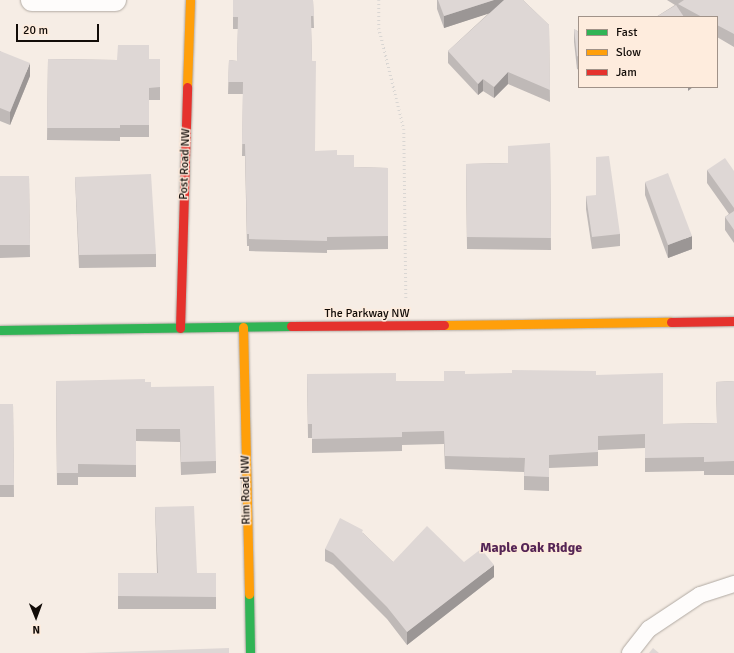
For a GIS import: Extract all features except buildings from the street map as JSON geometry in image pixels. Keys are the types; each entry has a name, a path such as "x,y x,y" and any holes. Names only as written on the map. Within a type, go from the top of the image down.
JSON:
{"street":[{"path":"32,0 115,0"},
{"name":"Post Road NW","path":"180,328 190,0"},
{"name":"The Parkway NW","path":"0,330 407,326 734,320"},
{"name":"Rim Road NW","path":"243,327 251,653"}],"lane":[{"path":"630,653 649,629 700,595 734,584"}],"path":[{"path":"379,0 379,28 404,129 407,326"}],"traffic: fast":[{"path":"0,330 291,326"},
{"path":"249,594 250,653"}],"traffic: slow":[{"path":"187,87 190,0"},
{"path":"444,325 671,322"},
{"path":"243,327 249,594"}],"traffic: jam":[{"path":"180,328 187,87"},
{"path":"671,322 734,321"},
{"path":"291,326 444,325"}],"district":[{"name":"Maple Oak Ridge","path":"531,548"}]}
